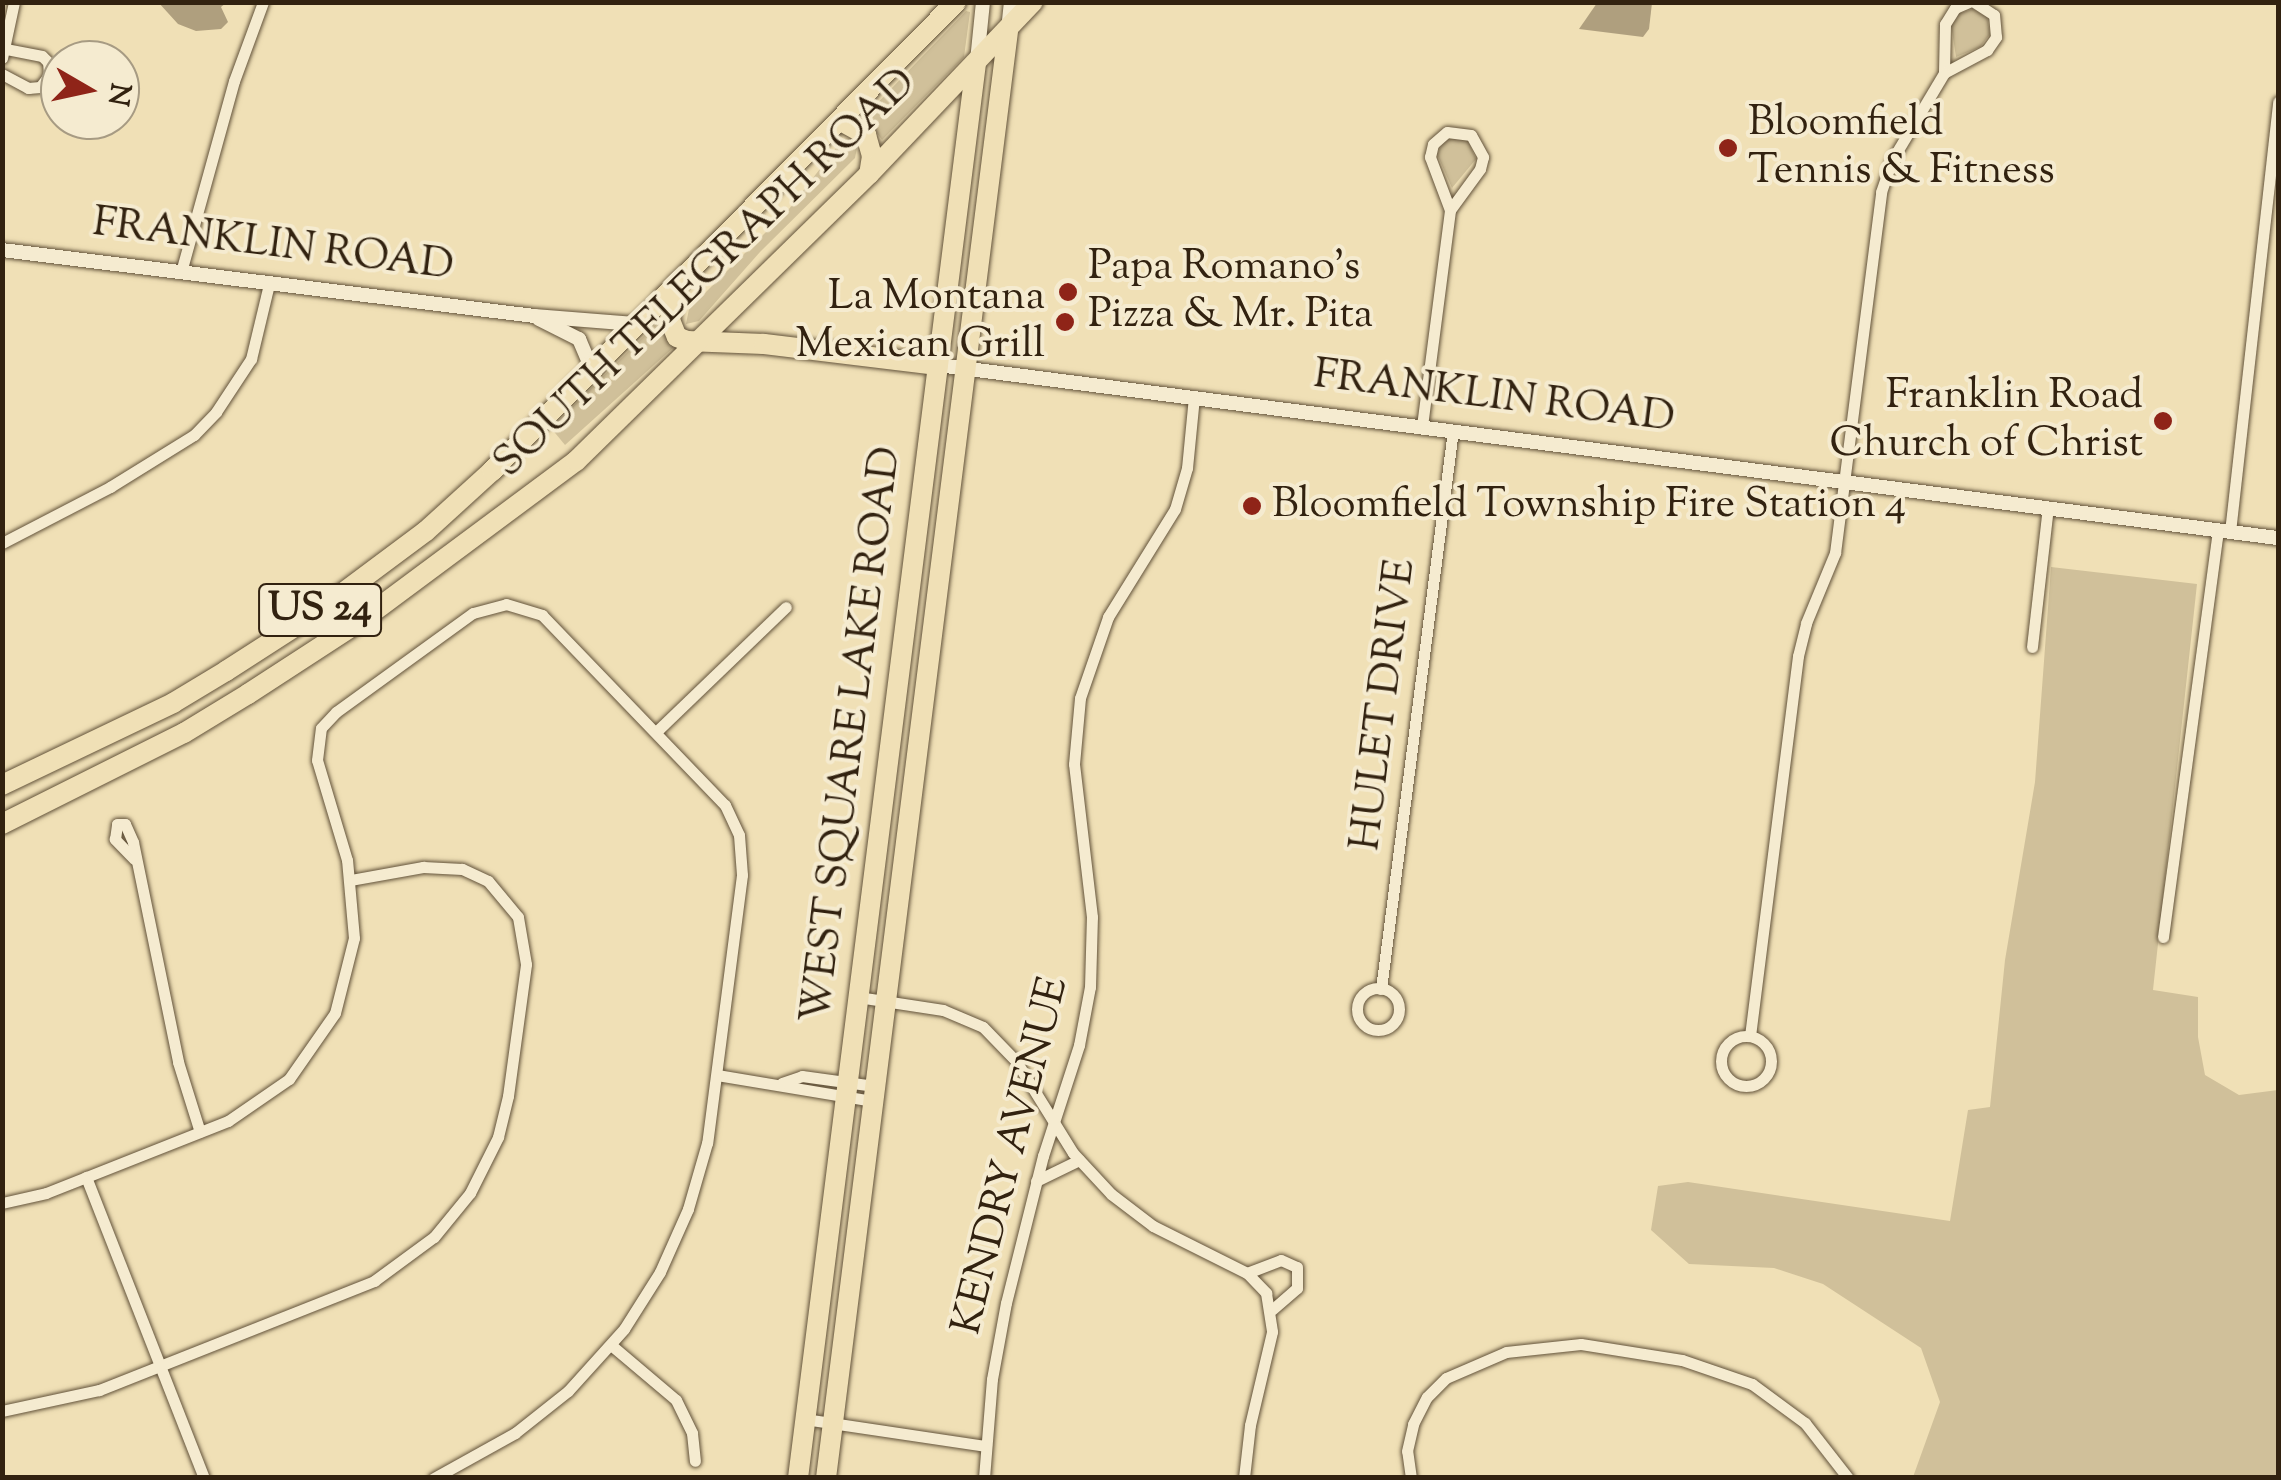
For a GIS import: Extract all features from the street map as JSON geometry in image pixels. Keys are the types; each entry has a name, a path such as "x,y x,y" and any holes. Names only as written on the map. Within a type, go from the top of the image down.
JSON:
{"highway":[{"name":"SOUTH TELEGRAPH ROAD","path":"2,785 173,703 330,603 426,531 592,370 956,2"},
{"name":"SOUTH TELEGRAPH ROAD","path":"2,824 184,733 362,620 576,461 869,174 1032,2"},
{"name":"WEST SQUARE LAKE ROAD","path":"826,1478 1008,30"},
{"name":"WEST SQUARE LAKE ROAD","path":"798,1478 976,64"},
{"path":"840,122 866,136 872,156 869,174"},
{"path":"676,284 672,330 677,337 698,343"},
{"name":"FRANKLIN ROAD","path":"698,343 764,344 938,365"}],"street":[{"path":"2,74 35,88 47,80 50,70 38,53 4,54 14,2"},
{"path":"180,272 234,81 263,2"},
{"name":"WEST SQUARE LAKE ROAD","path":"976,64 984,2"},
{"name":"WEST SQUARE LAKE ROAD","path":"1008,30 1011,2"},
{"path":"1750,1036 1800,643 1832,562 1883,182 1944,73 1947,18 1955,8 1971,2 1994,15 1995,40 1987,50 1944,73"},
{"path":"2164,937 2224,531 2278,102"},
{"path":"1422,426 1450,210 1480,169 1483,157 1476,139 1460,130 1442,135 1431,150 1430,163 1450,210"},
{"name":"FRANKLIN ROAD","path":"2,250 534,316 635,324"},
{"path":"2,543 110,487 194,434 223,402 250,360 268,284"},
{"name":"FRANKLIN ROAD","path":"534,316 580,339 592,370"},
{"name":"FRANKLIN ROAD","path":"938,365 2278,538"},
{"name":"KENDRY AVENUE","path":"984,1478 998,1341 1036,1182 1083,1030 1093,954 1074,764 1080,698 1108,617 1175,510 1186,468 1194,397"},
{"name":"HULET DRIVE","path":"1381,989 1453,430"},
{"path":"2032,647 2048,507"},
{"path":"2,1203 46,1193 244,1114 301,1066 328,1025 352,960 355,920 336,812 316,760 318,733 328,718 473,613 506,604 542,615 725,805 742,852 716,1075 707,1143 688,1209 660,1272 610,1346 568,1391 528,1424 440,1476"},
{"path":"656,732 786,607"},
{"path":"134,860 150,916 178,1062 200,1132"},
{"path":"2,1411 76,1396 364,1286 396,1268 434,1237 460,1206 498,1137 508,1096 526,964 525,942 512,908 488,882 450,867 423,866 350,880"},
{"path":"858,996 943,1010 983,1027 1016,1061 1079,1160 1142,1218 1247,1273 1266,1293 1272,1310 1272,1332 1254,1402 1244,1478"},
{"path":"1750,1036 1764,1044 1771,1064 1758,1083 1742,1086 1725,1075 1722,1056 1730,1042 1750,1036"},
{"path":"716,1075 782,1083 802,1076 846,1090 873,1093"},
{"path":"1036,1182 1079,1160"},
{"path":"86,1177 204,1478"},
{"path":"1247,1273 1281,1260 1299,1271 1294,1293 1272,1310"},
{"path":"1411,1478 1407,1459 1410,1433 1433,1389 1461,1368 1520,1349 1580,1344 1637,1349 1715,1369 1779,1401 1806,1423 1848,1478"},
{"path":"610,1346 676,1400 692,1434 695,1461"},
{"path":"805,1419 986,1446"}],"shaded area":[{"path":"158,2 226,3 221,7 228,22 221,29 196,31 178,24"},
{"path":"1597,3 1652,3 1649,29 1643,37 1579,29"},
{"path":"1973,9 1987,17 1990,34 1980,47 1956,57 1951,24 1957,14"},
{"path":"966,11 970,12 964,57 882,140 865,116"},
{"path":"1459,137 1468,141 1476,159 1452,188 1437,154 1444,141"},
{"path":"852,138 858,143 855,158 760,252 699,321 686,324 689,309 789,209 843,139"},
{"path":"659,321 674,347 565,445 551,428"},
{"path":"2051,567 2197,584 2153,990 2198,997 2198,1037 2205,1075 2239,1095 2278,1090 2278,1477 1913,1477 1940,1402 1921,1348 1823,1284 1774,1268 1689,1264 1651,1230 1658,1186 1688,1182 1950,1221 1968,1110 1990,1107 2005,960 2035,782"}],"place":[{"name":"Bloomfield Tennis & Fitness","path":"1728,148"},
{"name":"Papa Romano's Pizza & Mr. Pita","path":"1068,292"},
{"name":"La Montana Mexican Grill","path":"1065,322"},
{"name":"Franklin Road Church of Christ","path":"2163,421"},
{"name":"Bloomfield Township Fire Station 4","path":"1252,506"}]}
